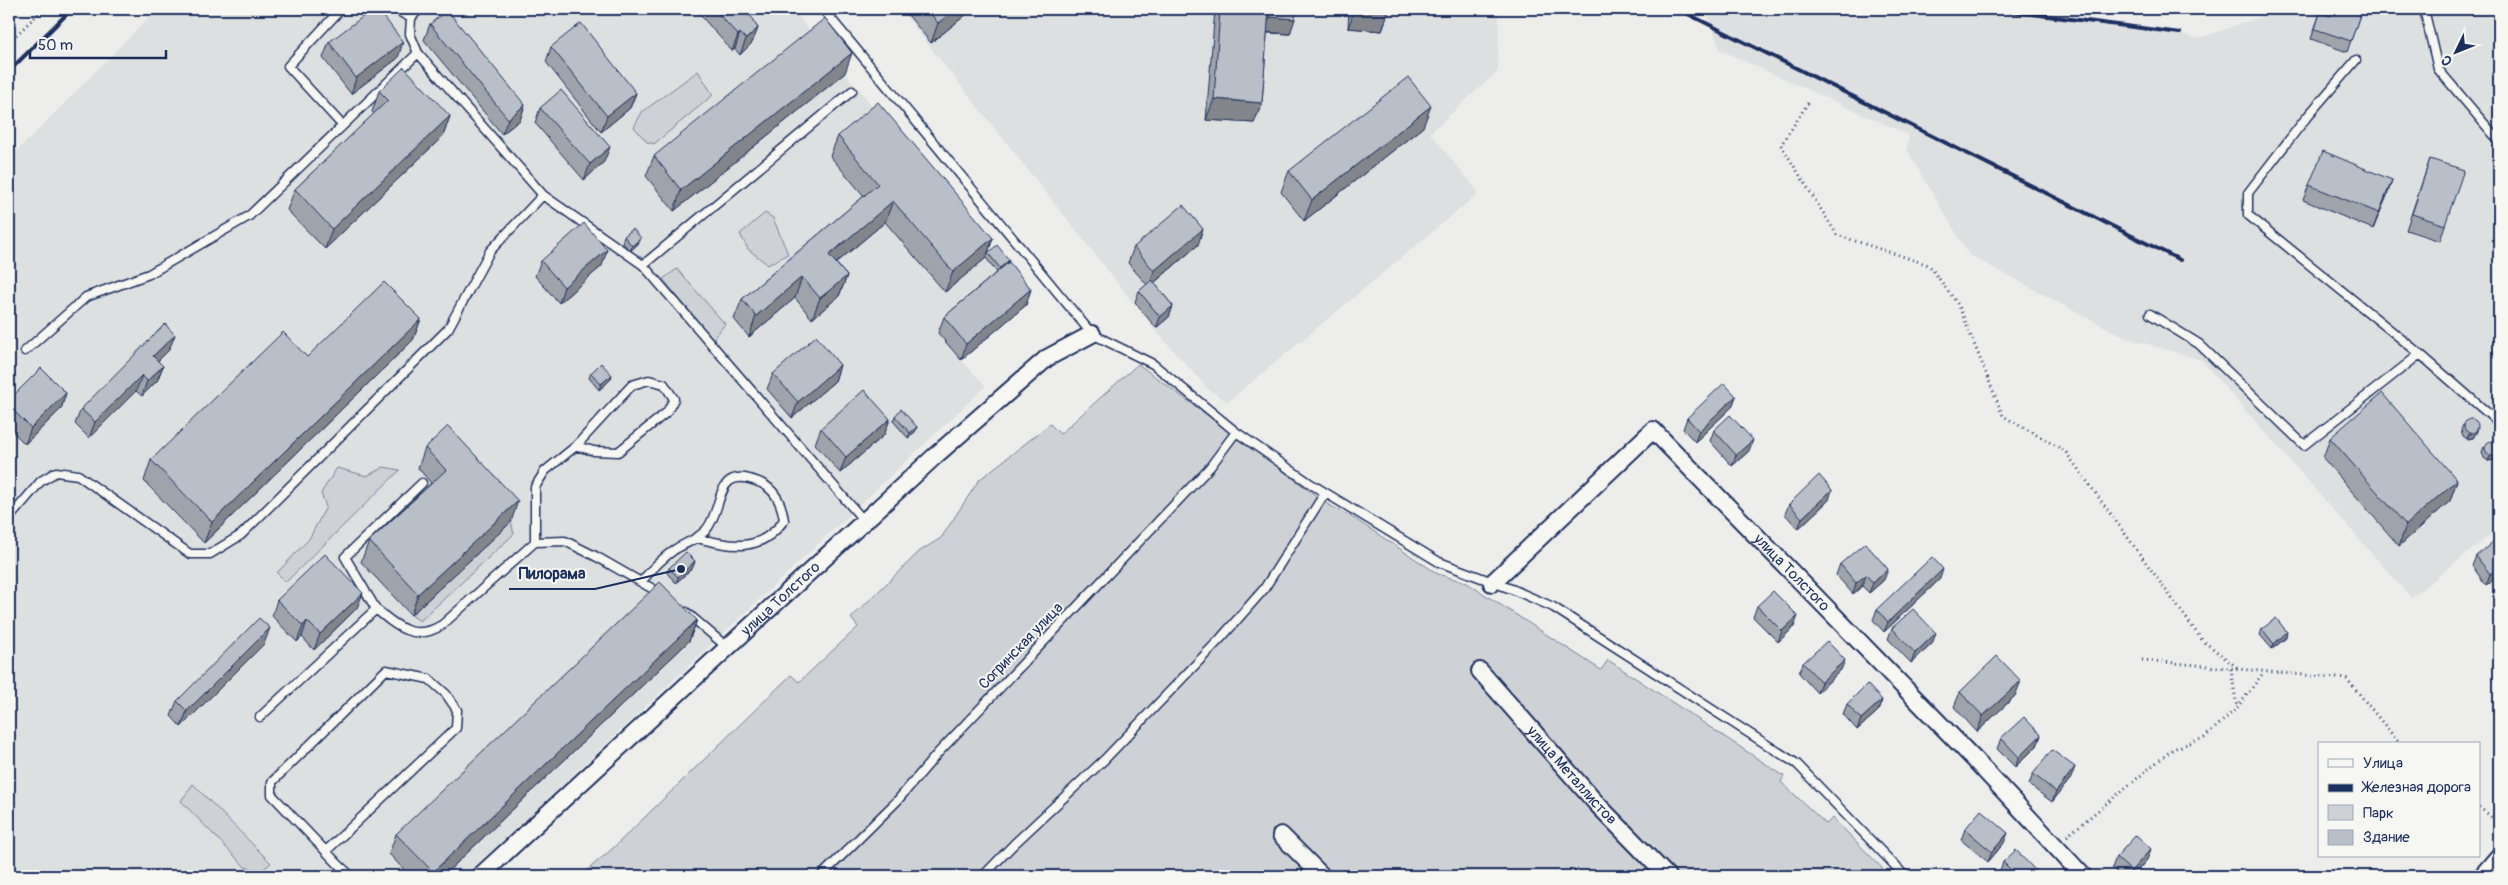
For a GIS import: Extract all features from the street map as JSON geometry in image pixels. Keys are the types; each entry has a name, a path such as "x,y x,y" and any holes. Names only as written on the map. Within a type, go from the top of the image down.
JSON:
{"street":[{"name":"улица Толстого","path":"480,876 935,456 1047,358 1092,334"},
{"name":"улица Толстого","path":"1492,583 1653,430 1974,759 2083,876"},
{"name":"улица Металлистов","path":"1480,671 1596,803 1668,876"},
{"path":"1281,835 1322,876"},
{"path":"2482,876 2499,856"}],"lane":[{"path":"341,9 288,66 342,125"},
{"path":"394,9 410,18"},
{"path":"419,9 410,18 410,34 418,53 543,196 643,265 865,522"},
{"path":"823,9 1092,334 1153,364 1236,432 1326,493 1439,562 1553,607 1797,764 1905,876"},
{"path":"2424,9 2438,69 2499,141"},
{"path":"25,351 86,297 149,274 249,216 418,53"},
{"path":"2356,60 2306,118 2248,193 2248,215 2420,354 2499,422"},
{"path":"643,265 852,91"},
{"path":"11,516 41,481 56,472 78,475 190,554 210,554 241,535 448,329 490,251 543,196"},
{"path":"2150,314 2199,344 2304,445 2420,354"},
{"path":"534,542 535,488 545,471 576,446 632,386 649,380 664,384 674,399 667,412 618,452 594,451 576,446"},
{"name":"Согринская улица","path":"821,876 897,801 938,753 1210,467 1236,432"},
{"path":"641,582 655,566 672,552 697,538 707,529 714,517 723,488 732,480 743,478 763,484 781,502 784,520 776,531 756,544 727,546 697,538"},
{"path":"422,482 345,557 376,609 397,626 421,634 433,631 534,542 565,541 671,600"},
{"path":"983,876 1014,844 1105,759 1222,638 1264,589 1326,493"},
{"path":"678,606 701,622 728,648"},
{"path":"260,717 376,609"},
{"path":"326,851 456,728 457,710 446,694 429,679 386,670 272,782 272,795 326,851 351,876"}],"path":[{"path":"9,42 43,9"},
{"path":"1808,103 1781,145 1837,235 1929,264 1959,306 2003,416 2065,451 2202,640 2239,670"},
{"path":"2142,660 2346,679 2398,742"},
{"path":"2231,669 2236,708"},
{"path":"2055,846 2173,749 2204,738 2236,708 2264,672"},
{"path":"2480,808 2499,823"}],"shaded area":[{"path":"157,9 792,9 880,115 1003,278 1026,305 961,360 986,386 466,876 9,876 9,159"},
{"path":"900,9 1495,9 1499,17 1498,71 1430,133 1479,193 1228,402 1208,389 1155,330"},
{"path":"1705,9 1993,9 2180,33 2197,39 2284,9 2499,9 2499,528 2411,598 2201,360 2124,337 1969,255 1907,150 1909,135 1720,50"}],"green space":[{"path":"698,71 713,95 654,144 647,142 634,127 642,112"},
{"path":"765,213 773,218 788,254 768,265 748,249 740,234"},
{"path":"677,269 725,324 713,339 663,279"},
{"path":"1138,364 1329,505 1355,519 1438,574 1467,583 1601,670 1608,660 1784,776 1781,782 1826,824 1833,818 1890,876 580,876 611,850 791,675 799,682 858,627 851,618 920,551 941,538 979,480 1050,424 1060,434"},
{"path":"384,467 400,470 286,582 277,573 309,539 326,507 321,493 337,468 367,476"},
{"path":"511,522 514,534 420,621 411,615"},
{"path":"193,784 271,863 261,871 245,867 181,801"}],"building":[{"path":"373,9 378,9 403,42 356,78 329,42"},
{"path":"714,9 744,9 754,20 758,28 746,39 740,33 738,35"},
{"path":"927,9 956,9 938,23"},
{"path":"1220,9 1269,9 1262,103 1214,99"},
{"path":"1270,9 1296,9 1295,19 1270,17"},
{"path":"2333,9 2362,9 2351,41 2315,29 2320,13 2331,16"},
{"path":"447,10 525,105 508,119 430,24"},
{"path":"825,18 852,53 681,190 654,156"},
{"path":"581,23 636,93 607,116 551,47"},
{"path":"404,67 450,116 332,229 295,189 388,100 379,91"},
{"path":"1408,77 1431,106 1312,200 1289,171"},
{"path":"561,90 610,147 590,164 540,108"},
{"path":"878,102 993,238 953,272 893,201 829,255 847,276 820,298 802,277 756,316 742,299 878,184 838,136"},
{"path":"2323,151 2392,180 2379,213 2309,185"},
{"path":"2430,159 2464,170 2445,225 2412,214"},
{"path":"1183,205 1203,229 1154,271 1134,247"},
{"path":"584,223 607,250 564,287 541,261"},
{"path":"633,229 641,238 632,246 624,236"},
{"path":"997,245 1009,260 1000,268 988,253"},
{"path":"1009,262 1031,289 966,344 944,317"},
{"path":"1152,280 1173,306 1160,317 1139,291"},
{"path":"384,282 421,319 212,522 151,460 283,332 307,357"},
{"path":"165,324 175,335 153,356 163,366 147,381 142,375 95,422 81,409"},
{"path":"816,336 840,365 798,402 773,374"},
{"path":"601,363 612,375 601,384 591,373"},
{"path":"41,368 66,393 31,428 9,406 9,400"},
{"path":"1724,383 1736,396 1699,431 1687,418"},
{"path":"864,390 890,419 846,457 821,428"},
{"path":"2382,393 2457,480 2406,525 2330,438"},
{"path":"901,409 917,427 910,433 895,416"},
{"path":"1730,415 1753,440 1736,455 1714,430"},
{"path":"2471,419 2476,421 2478,426 2476,431 2471,433 2466,431 2464,426 2466,421"},
{"path":"448,426 518,501 418,594 369,541 446,470 425,448"},
{"path":"2489,441 2495,441 2499,448 2495,455 2489,455 2485,451 2485,445"},
{"path":"1819,475 1832,490 1802,518 1789,504"},
{"path":"2499,537 2499,567 2490,574 2476,556"},
{"path":"1865,543 1888,569 1873,583 1866,575 1856,583 1840,564"},
{"path":"686,552 695,561 678,577 669,568"},
{"path":"325,554 363,593 320,634 307,621 303,626 277,600"},
{"path":"1932,557 1943,569 1888,622 1877,609"},
{"path":"660,582 697,620 433,872 396,834"},
{"path":"1773,591 1798,616 1782,631 1757,606"},
{"path":"1913,609 1936,633 1915,653 1892,628"},
{"path":"259,618 270,628 187,711 177,701"},
{"path":"2276,618 2287,632 2274,644 2262,629"},
{"path":"1827,641 1845,660 1821,682 1803,663"},
{"path":"1997,656 2021,681 1983,716 1960,692"},
{"path":"1867,684 1882,700 1861,719 1847,704"},
{"path":"2024,717 2041,735 2019,757 2001,738"},
{"path":"2052,750 2075,767 2056,792 2033,774"},
{"path":"1981,810 2008,833 1992,852 1965,829"},
{"path":"2136,835 2151,849 2131,871 2116,857"},
{"path":"2016,850 2035,870 2027,876 2017,876 2003,862"},
{"path":"2166,872 2170,876 2161,876"}],"railway":[{"path":"9,71 72,9"},
{"path":"1678,9 2180,260"},
{"path":"1993,9 2180,33"}],"place":[{"name":"Пилорама","path":"681,569"}]}
